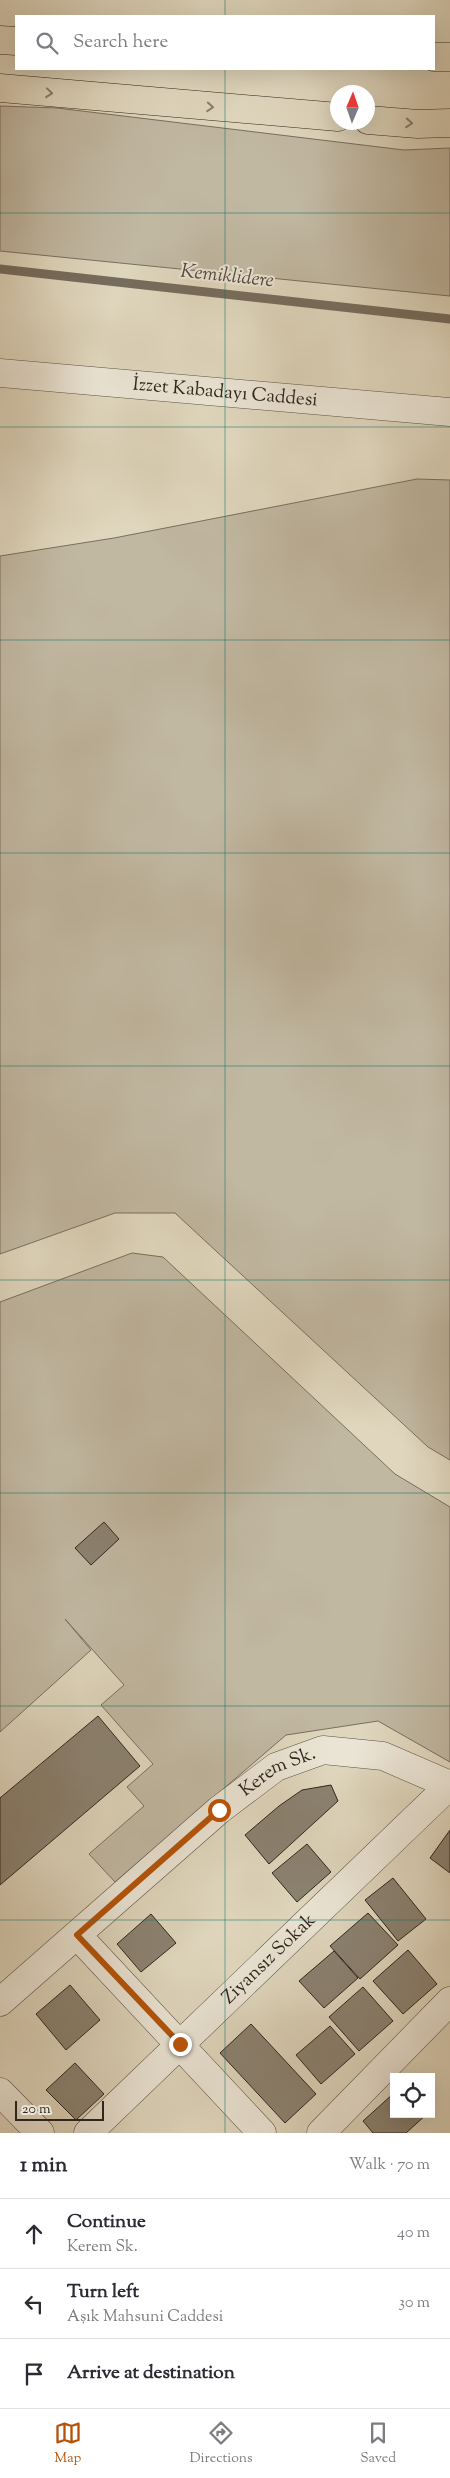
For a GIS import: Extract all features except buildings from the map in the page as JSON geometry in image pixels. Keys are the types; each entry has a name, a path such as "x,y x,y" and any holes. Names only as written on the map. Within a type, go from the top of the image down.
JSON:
{"highway":[{"path":"0,40 15,41"},
{"path":"435,57 450,57"},
{"path":"0,88 330,116"},
{"path":"375,121 418,124 450,123"}],"street":[{"name":"İzzet Kabadayı Caddesi","path":"0,373 450,412"},
{"name":"Kerem Sk.","path":"0,2002 219,1810 276,1767 323,1750 383,1756 450,1785"},
{"name":"Ziyansız Sokak","path":"88,2133 450,1785"},
{"path":"77,1935 262,2133"},
{"path":"321,2133 450,2001"},
{"path":"0,2092 40,2133"}],"shaded area":[{"path":"0,106 57,108 404,150 450,148 450,296 0,251"},
{"path":"417,479 450,480 450,1460 428,1447 175,1213 115,1213 0,1254 0,556 114,538"},
{"path":"132,1253 163,1257 395,1474 450,1507 450,1762 378,1721 286,1735 115,1882 89,1854 144,1806 127,1787 153,1764 101,1705 124,1685 65,1619 91,1650 0,1732 0,1302"}],"waterway":[{"name":"Kemiklidere","path":"0,269 450,319"}],"route":[{"path":"180,2044 77,1935 219,1810"}]}
